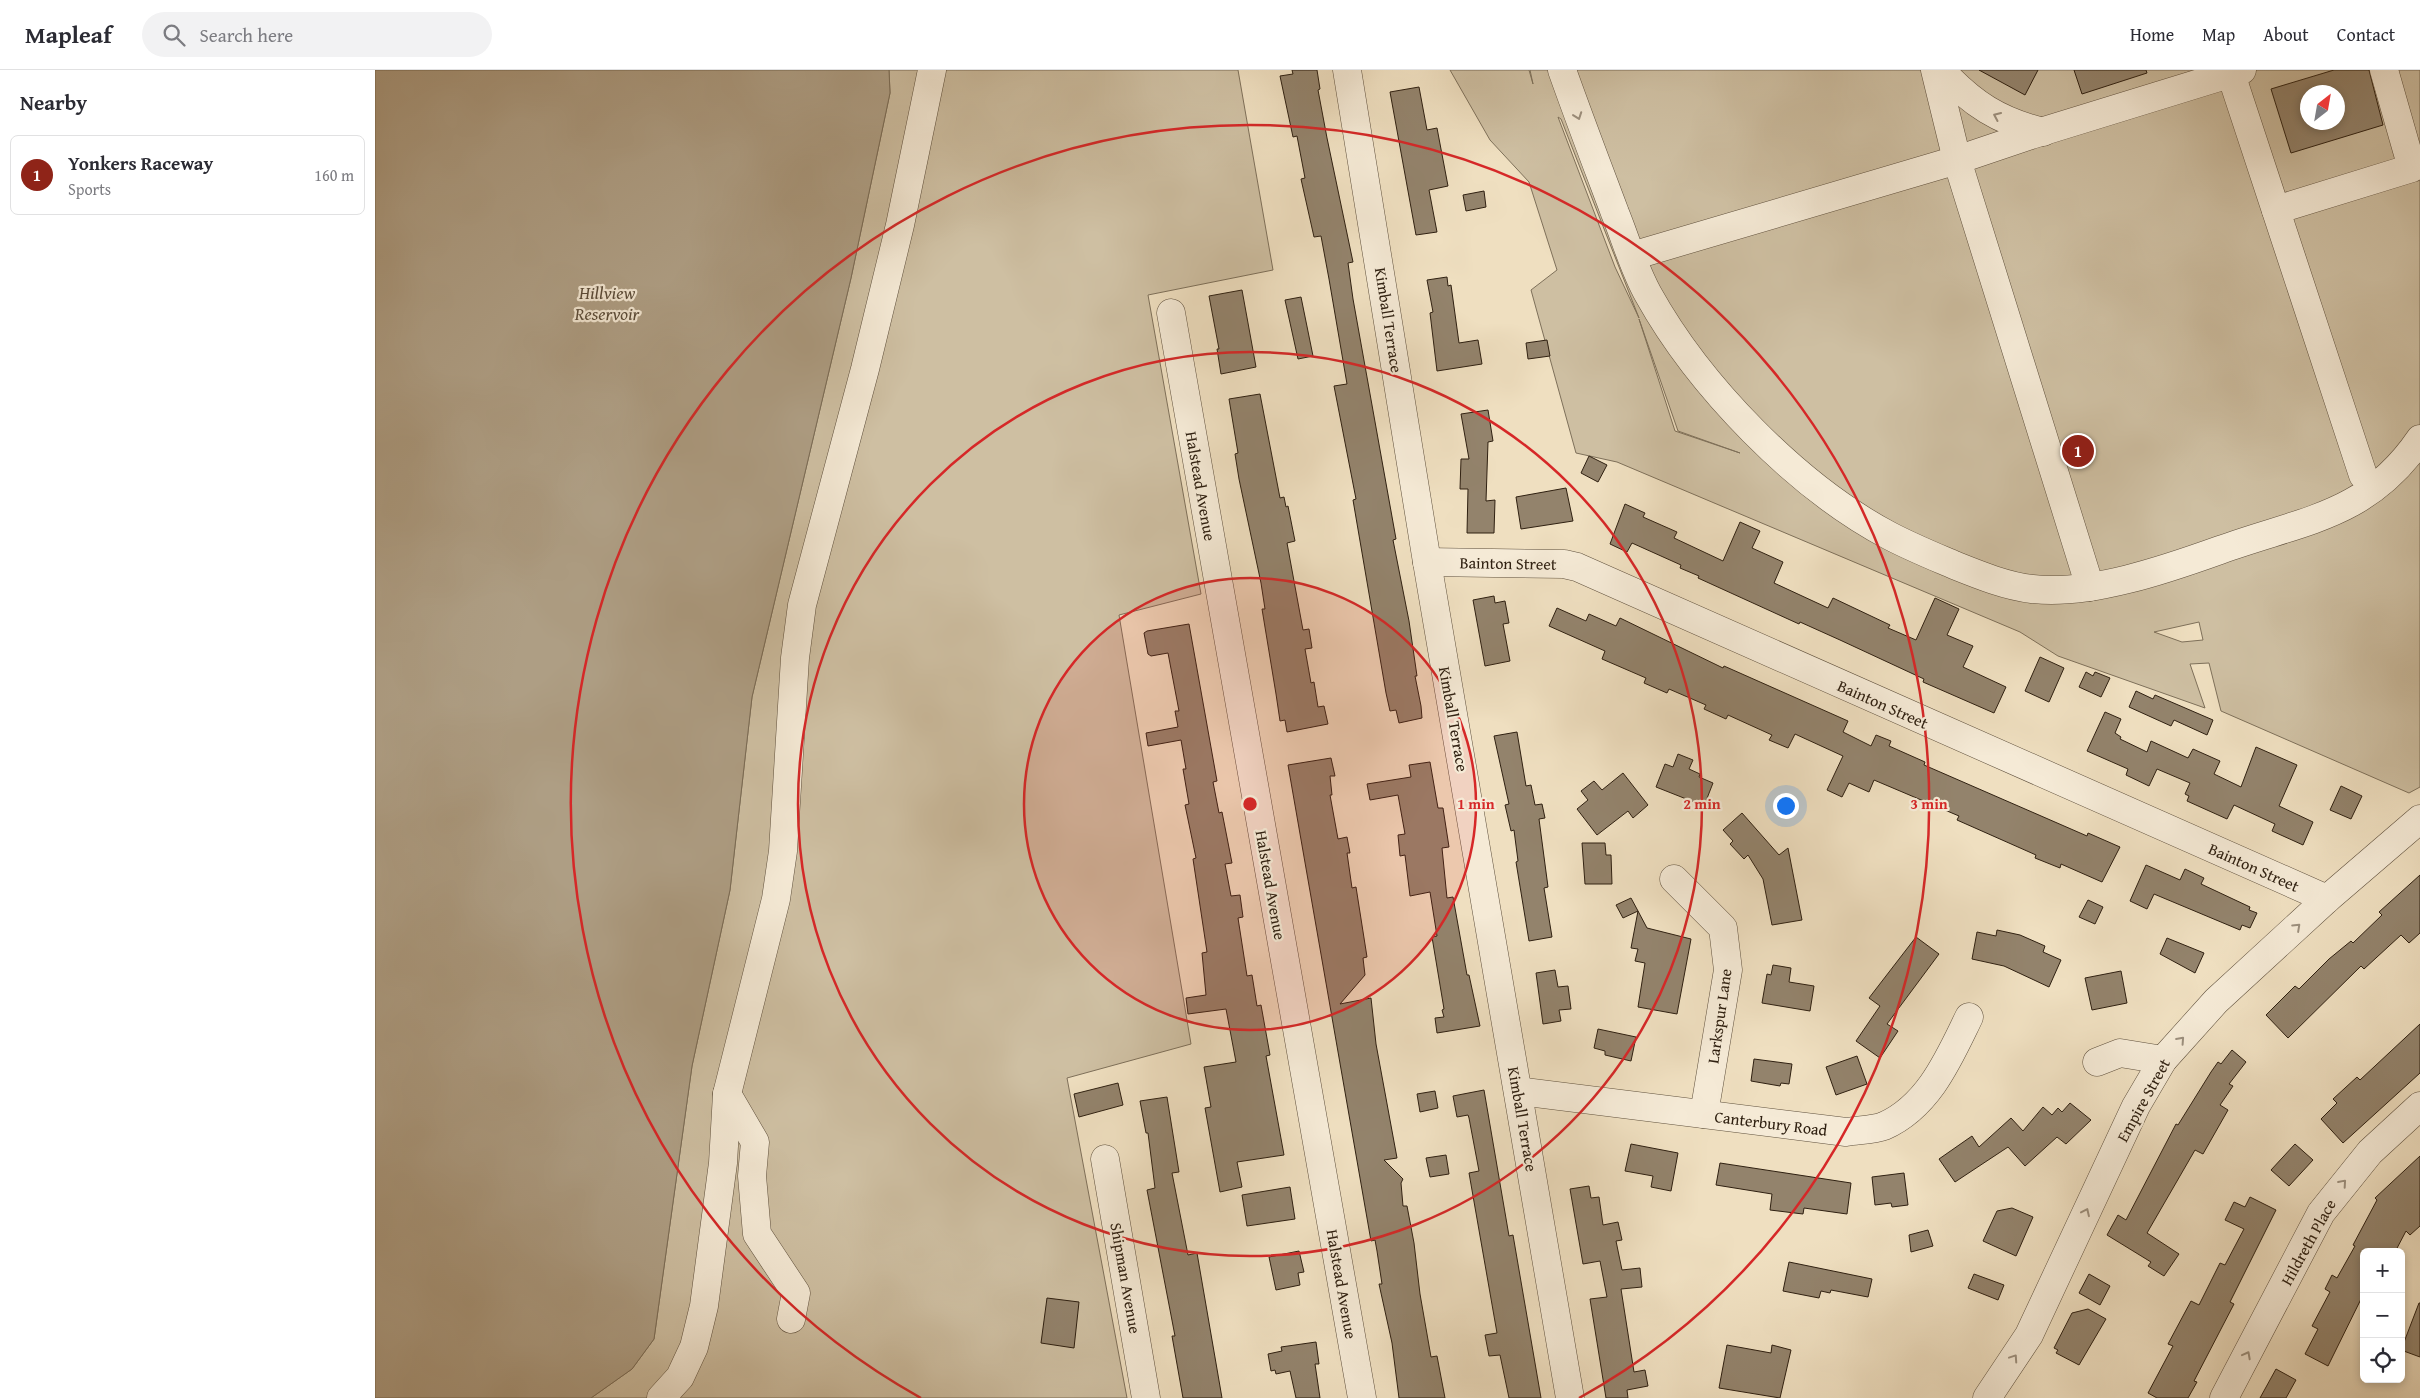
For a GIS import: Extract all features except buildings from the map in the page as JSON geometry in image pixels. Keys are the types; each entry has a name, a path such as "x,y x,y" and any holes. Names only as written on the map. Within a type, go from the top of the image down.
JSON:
{"street":[{"path":"661,1398 679,1378 693,1347 704,1306 723,1163 727,1094 776,899 782,861 795,658 802,605 891,263 932,70"},
{"name":"Kimball Terrace","path":"1347,70 1427,562 1570,1398"},
{"path":"1562,70 1647,293 1678,341 1711,385 1771,448 1802,475 1849,510 1889,536 1985,577 2032,589 2090,587 2175,566 2257,537 2334,513 2367,495 2392,475 2420,439"},
{"path":"1935,70 1957,160 2090,587"},
{"path":"1941,70 1987,111 2020,126 2043,132"},
{"path":"2276,210 2412,168 2384,70"},
{"path":"1632,256 1957,160 2237,72 2276,210 2363,475"},
{"name":"Halstead Avenue","path":"1171,313 1362,1398"},
{"name":"Bainton Street","path":"1427,562 1564,564 1577,567 2327,899"},
{"name":"Empire Street","path":"1987,1398 2029,1335 2136,1106 2163,1060 2216,1001 2327,899 2420,819"},
{"name":"Larkspur Lane","path":"1674,878 1723,928 1728,970 1703,1114"},
{"name":"Canterbury Road","path":"1518,1091 1846,1132 1883,1126 1912,1108 1944,1069 1969,1017"},
{"path":"2097,1062 2120,1053 2163,1060"},
{"path":"727,1094 755,1142 752,1176 757,1234 796,1293 791,1319"},
{"name":"Hildreth Place","path":"2224,1398 2321,1213 2371,1152 2420,1106"},
{"name":"Shipman Avenue","path":"1105,1159 1146,1398"}],"shaded area":[{"path":"889,70 1238,70 1273,270 1148,295 1201,594 1119,615 1191,1044 1067,1078 1127,1398 591,1398 632,1369 654,1339 692,1066 730,890 752,697 851,278 890,93"},
{"path":"1450,70 1529,70 1533,84 1530,70 2420,70 2420,787 2409,793 2221,711 2209,663 2190,664 2205,708 2058,656 2020,632 1617,462 1576,453 1531,290 1557,270 1529,182 1490,140","holes":["1558,117 1561,119 1639,318 1615,267","1639,319 1678,431 1740,453 1675,431","2199,622 2203,640 2182,642 2154,632"]}],"water":[{"name":"Hillview Reservoir","path":"375,70 889,70 890,93 851,278 752,697 730,890 692,1066 654,1339 632,1369 591,1398 375,1398"}],"place":[{"name":"Yonkers Raceway","path":"2078,451"}]}
